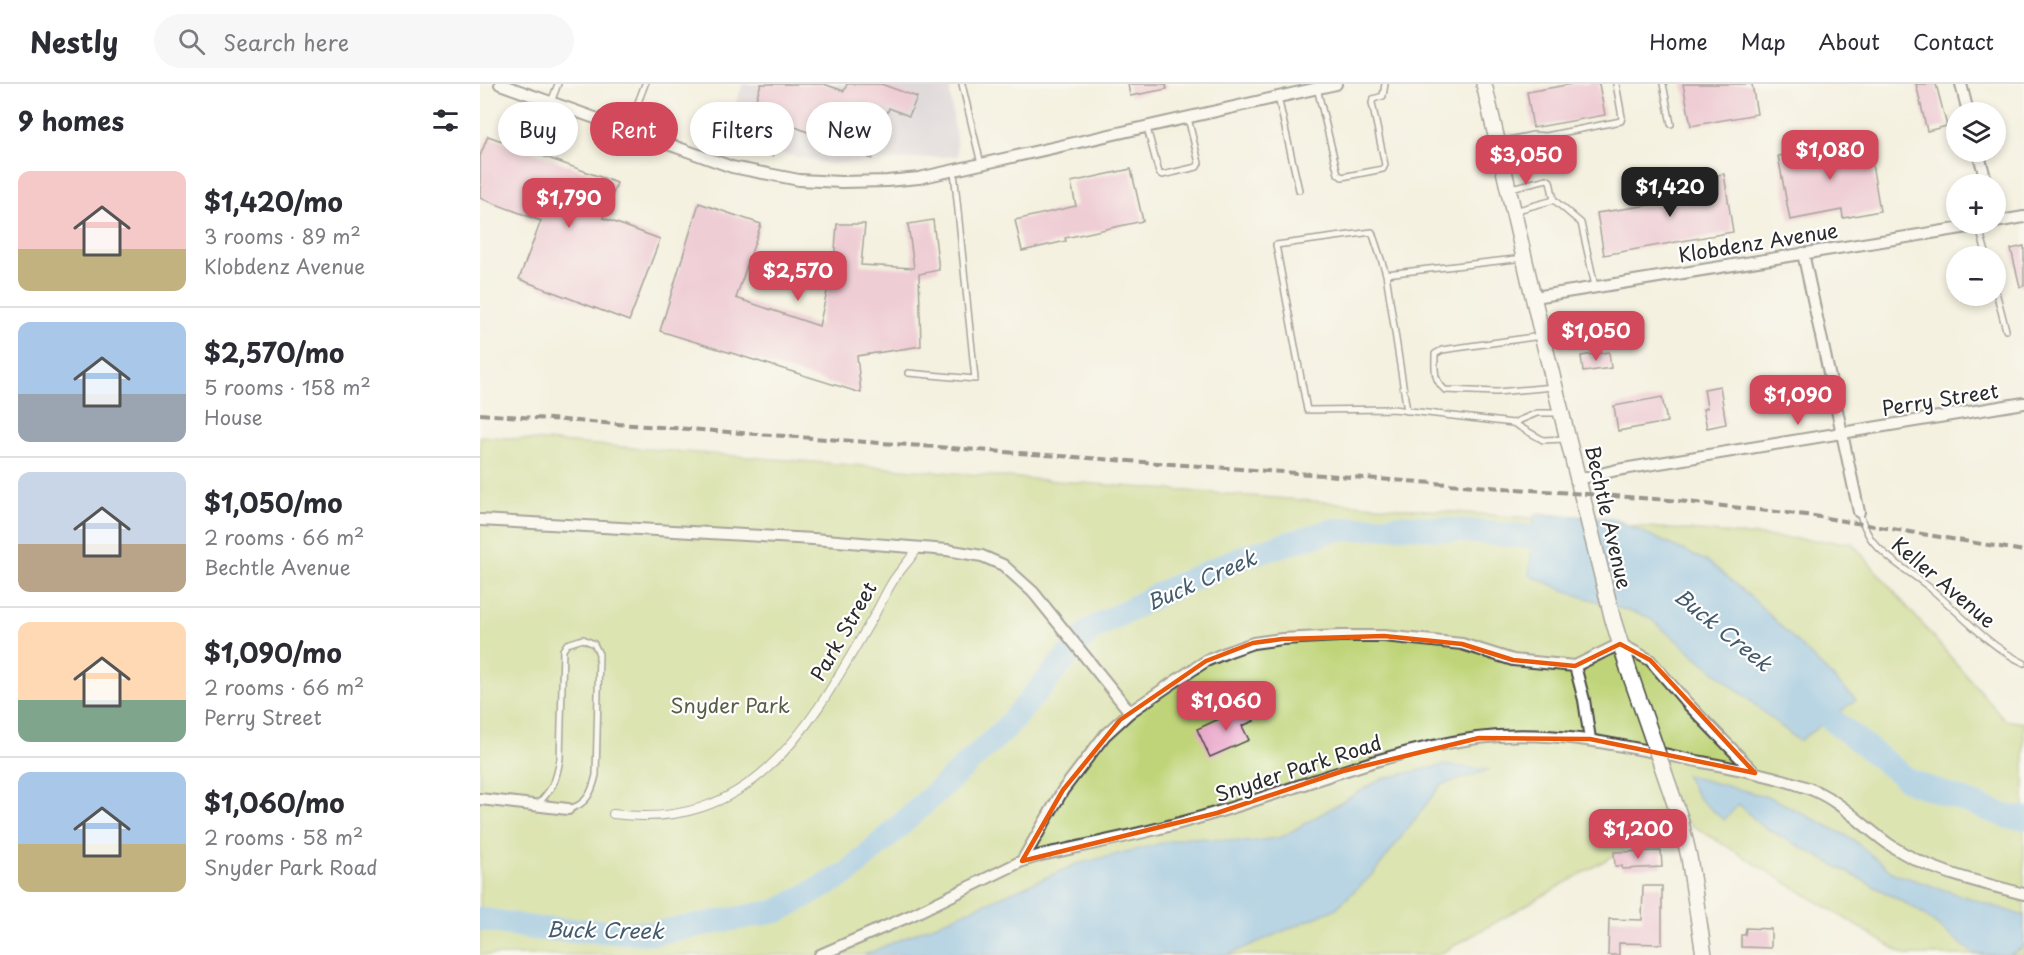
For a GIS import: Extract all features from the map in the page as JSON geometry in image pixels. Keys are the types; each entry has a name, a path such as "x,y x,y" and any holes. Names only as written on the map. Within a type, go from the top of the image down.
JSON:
{"main road":[{"name":"Bechtle Avenue","path":"1487,87 1542,335 1612,620 1680,818 1689,857 1704,955"}],"street":[{"path":"500,84 548,102"},
{"path":"678,150 712,162 777,177 841,182 887,182 982,165 1278,98 1316,86 1336,84"},
{"path":"1960,84 1965,102"},
{"name":"Klobdenz Avenue","path":"2006,220 2024,218"},
{"name":"Klobdenz Avenue","path":"1535,297 1946,229"},
{"path":"1803,253 1859,512"},
{"name":"Perry Street","path":"1579,479 1617,470 2024,403"},
{"path":"480,520 813,539 947,550 982,556 1003,566 1032,592 1130,712"},
{"name":"Park Street","path":"613,814 647,817 672,815 720,799 762,774 783,755 813,716 893,581 917,549"},
{"path":"1022,861 1082,762 1105,735 1130,712 1214,658 1253,643 1282,639 1384,636 1462,644 1513,660 1575,666 1620,644 1650,660 1687,703 1755,772"},
{"path":"1575,666 1584,700 1590,739"},
{"name":"Snyder Park Road","path":"820,955 912,915 1022,861 1217,813 1343,771 1452,742 1508,736 1560,736 1590,739 1755,772 1808,788 1827,796 1890,845 1912,858 1966,878 2024,894"},
{"path":"480,799 568,809"}],"lane":[{"path":"551,102 558,84"},
{"path":"638,102 645,84"},
{"path":"962,84 982,165"},
{"path":"1316,86 1338,174 1342,177 1383,169 1385,165 1372,103 1374,99 1383,96 1385,84"},
{"path":"1498,143 1621,121 1616,84"},
{"path":"1663,84 1671,124"},
{"path":"1278,98 1299,189"},
{"path":"1147,128 1159,173 1162,175 1197,167 1199,163 1188,118"},
{"path":"908,373 975,379 954,171"},
{"path":"1509,188 1547,179 1550,181 1554,200 1581,223 1594,286"},
{"path":"1514,211 1554,200"},
{"path":"1407,411 1386,274 1372,232 1276,245 1307,410 1407,411 1513,423 1543,440 1569,439"},
{"path":"1386,274 1526,258"},
{"path":"2000,306 2006,330"},
{"path":"1542,335 1442,350 1435,354 1434,377 1445,390 1497,392 1556,387"},
{"path":"1513,423 1537,413 1563,413"},
{"name":"Keller Avenue","path":"1859,512 1874,543 1898,566 1930,588 1982,635 2024,663"},
{"path":"537,806 555,782 558,766 563,650 567,644 583,639 594,644 599,654 596,775 593,790 585,801 577,807 568,809"}],"highlighted area":[{"path":"1384,636 1462,644 1513,660 1575,666 1620,644 1650,660 1755,773 1590,739 1479,738 1343,771 1217,813 1022,861 1063,790 1120,720 1206,661 1253,643 1282,639"}],"shaded area":[{"path":"743,84 949,84 958,156 830,164 792,156 794,156 794,102 736,102"}],"green space":[{"name":"Snyder Park","path":"480,436 1852,543 2005,720 2024,723 2024,955 1905,955 1680,818 1438,955 480,955"}],"water":[{"path":"1535,514 1612,518 1709,562 1753,599 1856,700 1799,741 1648,617 1573,594 1529,575"},
{"path":"1443,765 1490,770 1441,785 1374,873 1335,909 1228,955 864,955 1077,864 1187,837 1250,842 1282,837 1381,779"},
{"path":"1685,775 1772,798 1851,838 1893,873 2024,916 2024,947 2010,955 1974,954 1916,909 1760,825 1739,804 1724,820 1699,799"}],"building":[{"path":"761,84 824,84 844,91 847,84 881,84 917,97 909,116 892,109 892,102 806,102 806,131 794,126 794,102 755,102"},
{"path":"1128,84 1166,84 1167,89 1130,96"},
{"path":"1572,84 1599,84 1605,115 1533,128 1527,92"},
{"path":"1683,84 1752,84 1757,114 1691,126"},
{"path":"1916,84 1936,84 1946,122 1946,126 1927,131"},
{"path":"488,136 498,140 498,156 543,156 617,183 603,218 660,239 629,321 519,279 541,221 480,198 480,156"},
{"path":"1868,140 1880,211 1843,218 1842,210 1790,220 1778,156"},
{"path":"1131,169 1143,221 1065,238 1066,241 1022,251 1015,220 1076,206 1071,182"},
{"path":"1724,174 1733,232 1604,255 1597,213 1676,201 1672,181"},
{"path":"699,203 761,224 736,298 819,326 834,262 837,224 865,224 861,265 914,268 908,224 933,220 939,270 919,274 921,346 857,356 861,393 660,331"},
{"path":"2024,246 2024,286 2020,287 2011,249"},
{"path":"1609,352 1611,368 1583,372 1581,356"},
{"path":"1720,386 1726,424 1707,428 1703,409 1707,408 1704,389"},
{"path":"1662,397 1667,422 1618,431 1614,406"},
{"path":"1247,706 1254,721 1242,726 1249,740 1210,757 1197,729"},
{"path":"1661,851 1662,867 1622,869 1622,866 1615,866 1614,852"},
{"path":"1643,886 1662,886 1662,944 1619,943 1619,955 1608,955 1609,919 1642,920"},
{"path":"1746,928 1771,929 1771,948 1741,947 1741,935 1745,935"}],"waterway":[{"name":"Buck Creek","path":"480,919 539,929 654,933 778,911 848,873 1004,730 1090,630 1167,590 1242,557 1334,530 1405,526 1547,538 1563,543"},
{"name":"Buck Creek","path":"1806,699 1909,781 2009,817 2024,818"}],"railway":[{"path":"480,414 1669,500 1814,516 2024,551"}]}
